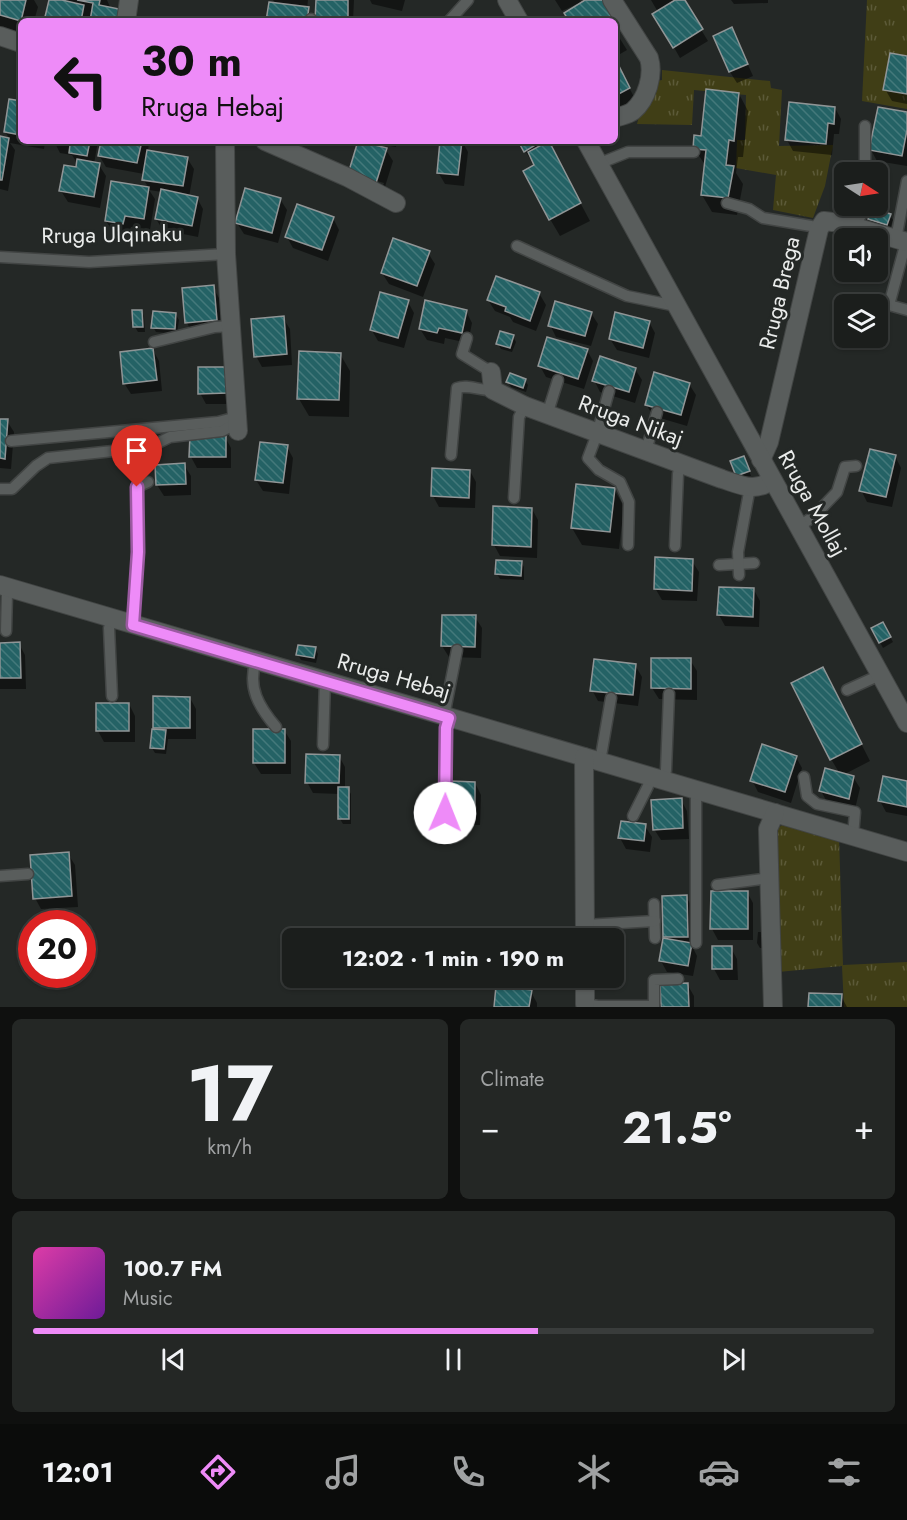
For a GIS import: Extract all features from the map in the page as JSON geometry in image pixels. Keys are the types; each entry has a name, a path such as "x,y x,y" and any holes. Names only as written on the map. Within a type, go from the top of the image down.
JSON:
{"street":[{"path":"126,18 129,0"},
{"path":"507,0 517,18"},
{"path":"612,0 649,58 652,69 643,98 632,112 618,117"},
{"path":"0,36 18,42"},
{"path":"225,144 226,254 237,423"},
{"path":"272,144 396,202"},
{"name":"Rruga Mollaj","path":"588,144 907,723"},
{"name":"Rruga Brega","path":"761,460 769,442 819,230 824,221 854,226 903,241"},
{"name":"Rruga Nikaj","path":"492,381 525,406 680,464 750,487"},
{"path":"750,487 763,487 772,480"},
{"name":"Rruga Hebaj","path":"5,587 907,852"},
{"path":"585,928 592,760"},
{"path":"773,1007 768,829 775,813"},
{"path":"585,988 585,1005"}],"lane":[{"path":"451,18 468,0"},
{"path":"865,126 865,162"},
{"path":"598,164 628,152 694,152"},
{"path":"907,181 903,241 890,305 907,310"},
{"path":"727,203 749,209 763,218 811,226 819,230"},
{"path":"854,226 861,216"},
{"path":"517,246 627,297 676,306"},
{"name":"Rruga Ulqinaku","path":"0,257 89,262 226,254"},
{"path":"154,342 215,327 231,326"},
{"path":"451,455 457,388 464,385 484,390 492,381 462,354 467,338"},
{"path":"547,415 558,380"},
{"path":"609,391 588,458 599,470 620,482 629,502 628,545"},
{"path":"514,498 519,417 525,406"},
{"path":"646,451 657,412"},
{"path":"11,441 218,422 237,423"},
{"path":"0,489 12,489 48,458 150,447 170,437 222,431 237,423"},
{"path":"675,546 680,464"},
{"path":"798,526 813,517 837,492 845,467 856,466"},
{"path":"133,625 138,552 137,487 148,482"},
{"path":"738,570 738,552 750,487"},
{"path":"719,565 738,570 754,563"},
{"path":"5,587 7,593 6,631"},
{"path":"112,618 109,628 112,696"},
{"path":"445,813 446,717 457,650"},
{"path":"256,661 253,672 253,689 262,710 276,727"},
{"path":"847,690 880,675"},
{"path":"323,745 325,681"},
{"path":"633,816 648,786 666,770 669,694"},
{"path":"592,760 611,698"},
{"path":"804,777 807,796 817,804 855,812 852,836"},
{"path":"696,790 696,943"},
{"path":"0,876 28,874"},
{"path":"717,885 770,878"},
{"path":"654,904 655,938"},
{"path":"610,928 655,921"},
{"path":"585,1005 654,1006 654,980 678,979"}],"green space":[{"path":"867,0 907,0 907,109 862,101"},
{"path":"662,70 770,81 771,88 782,90 779,146 833,145 825,186 813,218 773,210 776,175 736,168 737,140 745,140 746,95 694,90 692,125 637,124 640,112 657,81 662,80"},
{"path":"785,823 839,836 843,965 907,962 907,1007 844,1007 842,966 778,972 773,838 778,828"}],"building":[{"path":"0,0 26,0 22,18 18,18 18,20 0,15"},
{"path":"49,0 62,0 84,5 82,18 45,18"},
{"path":"77,0 100,0 99,5 124,10 123,18 90,18 93,3"},
{"path":"316,0 348,0 348,18 315,18"},
{"path":"585,0 611,0 618,11 610,18 567,18 564,13"},
{"path":"675,0 685,0 703,29 673,48 652,14"},
{"path":"269,2 309,7 307,18 266,18"},
{"path":"732,27 748,64 729,72 713,36"},
{"path":"890,53 907,56 907,94 883,90"},
{"path":"618,64 630,88 618,94"},
{"path":"706,89 739,93 734,141 729,140 726,165 734,166 728,198 701,195 706,150 693,149 694,135 701,136"},
{"path":"9,99 18,100 18,134 4,132"},
{"path":"789,102 835,107 834,124 828,123 826,144 785,140"},
{"path":"878,107 907,112 907,130 902,156 869,150"},
{"path":"0,136 9,138 2,180 0,180"},
{"path":"64,144 89,144 87,156 69,153 70,145"},
{"path":"100,144 141,144 137,163 98,156"},
{"path":"357,144 387,148 376,183 348,174"},
{"path":"440,144 462,144 458,175 437,173"},
{"path":"520,144 537,144 524,152"},
{"path":"543,144 551,144 581,203 549,220 523,171 534,165 528,152"},
{"path":"147,150 188,157 183,186 142,180"},
{"path":"77,159 100,163 94,197 59,191 64,165 76,167"},
{"path":"111,181 149,187 144,219 125,216 123,224 105,221"},
{"path":"245,188 281,198 272,233 235,223"},
{"path":"161,189 198,197 192,226 155,219"},
{"path":"297,204 334,217 322,250 285,237"},
{"path":"891,214 887,225 868,219 869,216"},
{"path":"393,238 430,251 417,286 381,273"},
{"path":"496,276 540,292 530,321 505,311 506,307 487,300"},
{"path":"214,285 217,320 185,323 182,288"},
{"path":"380,292 409,300 398,338 370,330"},
{"path":"425,300 467,310 462,333 439,328 437,333 419,329"},
{"path":"555,301 592,312 585,336 548,326"},
{"path":"132,310 142,310 143,327 133,327"},
{"path":"153,311 176,313 175,329 151,328"},
{"path":"615,312 650,321 643,348 609,339"},
{"path":"284,316 287,354 254,357 251,319"},
{"path":"500,331 514,335 510,348 496,344"},
{"path":"547,337 588,349 578,379 538,366"},
{"path":"153,348 157,380 123,384 120,352"},
{"path":"299,351 341,353 339,400 297,399"},
{"path":"600,356 636,368 629,392 592,381"},
{"path":"198,367 227,367 227,393 198,394"},
{"path":"654,372 690,383 681,415 645,405"},
{"path":"510,373 526,379 523,388 506,382"},
{"path":"0,419 8,419 5,459 0,458"},
{"path":"190,435 226,436 226,457 189,457"},
{"path":"260,442 288,445 283,483 255,480"},
{"path":"870,449 896,455 886,497 859,491"},
{"path":"744,456 750,471 736,476 730,461"},
{"path":"185,463 186,484 156,485 155,465"},
{"path":"432,468 470,470 469,498 431,496"},
{"path":"576,484 615,488 610,532 571,528"},
{"path":"493,506 532,508 531,547 492,545"},
{"path":"655,557 693,559 692,591 654,589"},
{"path":"496,560 522,561 521,576 495,574"},
{"path":"719,587 754,588 753,617 717,615"},
{"path":"442,615 476,615 475,647 441,646"},
{"path":"883,622 891,637 879,643 871,628"},
{"path":"20,642 21,678 0,678 0,643"},
{"path":"298,645 316,647 314,658 296,655"},
{"path":"651,658 691,658 691,689 651,688"},
{"path":"594,659 636,664 633,695 590,691"},
{"path":"823,667 862,744 830,760 791,683"},
{"path":"153,696 190,697 190,728 153,728"},
{"path":"96,703 129,703 129,731 96,731"},
{"path":"152,729 166,730 164,749 150,748"},
{"path":"253,729 285,729 285,763 253,763"},
{"path":"762,744 797,756 785,792 750,781"},
{"path":"306,754 340,755 339,783 305,783"},
{"path":"825,768 854,776 849,799 819,791"},
{"path":"883,776 907,781 907,807 878,801"},
{"path":"451,781 475,782 475,814 451,814"},
{"path":"338,787 349,787 349,819 338,819"},
{"path":"682,798 683,828 653,830 651,800"},
{"path":"621,821 646,824 644,841 618,838"},
{"path":"69,852 72,896 33,899 30,855"},
{"path":"711,891 748,891 748,929 710,929"},
{"path":"687,895 688,937 663,937 662,896"},
{"path":"663,938 692,943 688,966 659,961"},
{"path":"712,946 732,946 732,969 712,969"},
{"path":"688,983 689,1007 661,1007 660,984"},
{"path":"496,988 532,990 529,1007 494,1007"},
{"path":"809,993 842,994 841,1007 808,1007"}],"route":[{"path":"137,487 138,552 133,625 449,718 446,728 445,813"}]}
